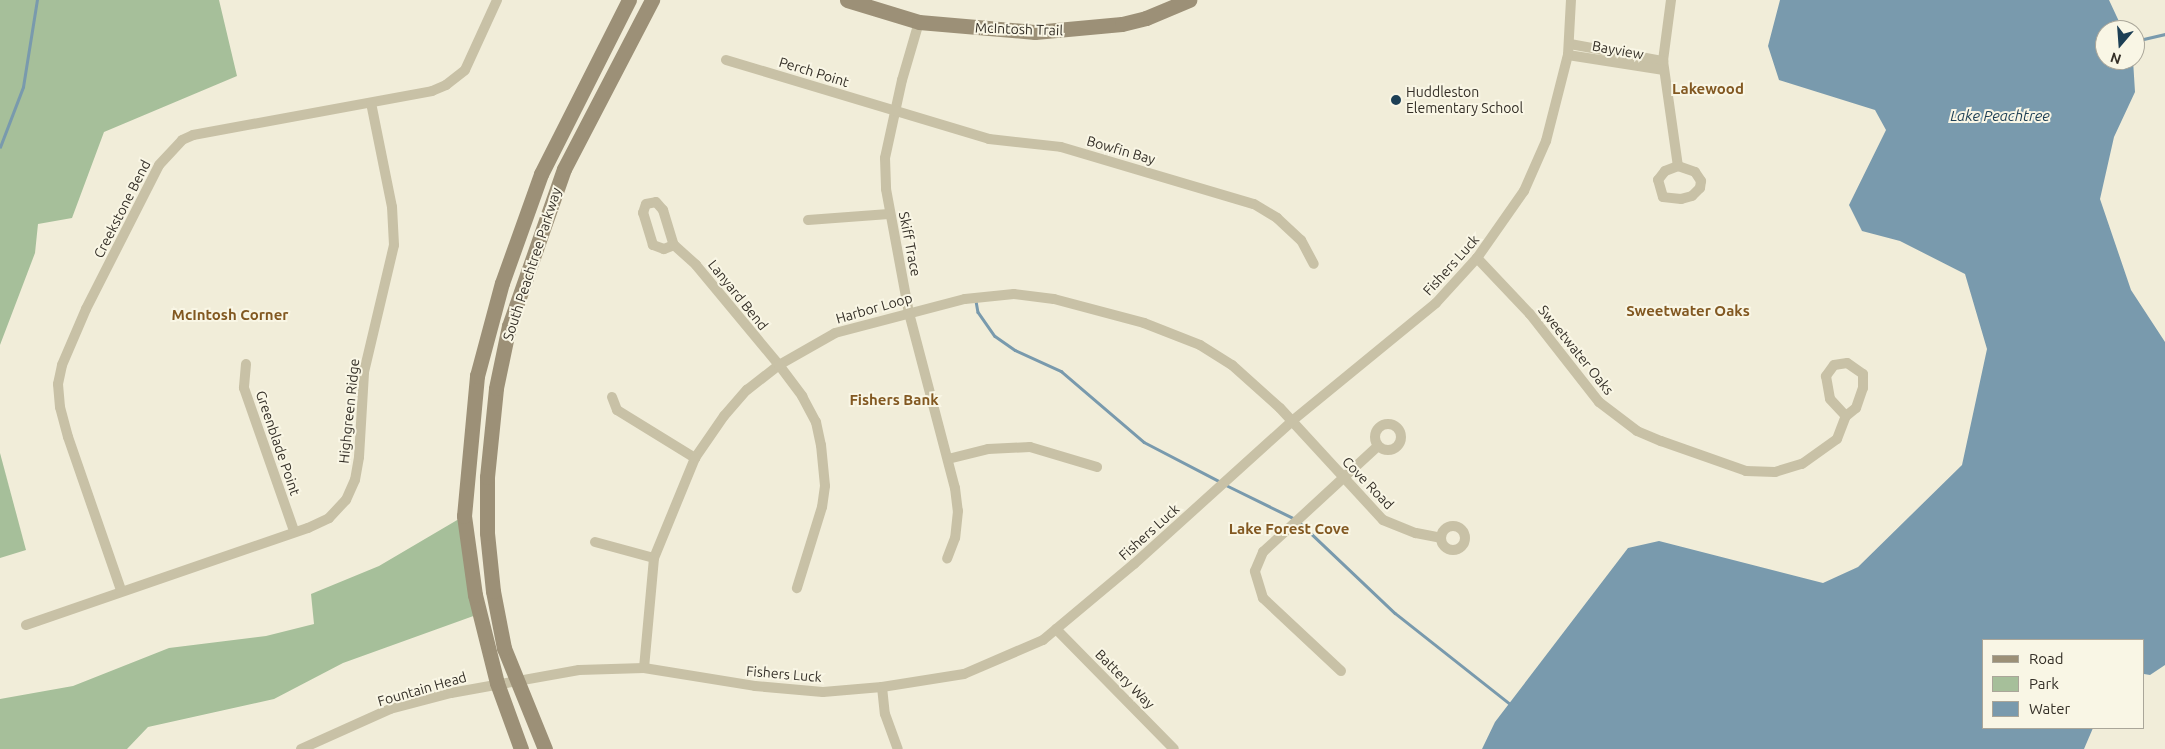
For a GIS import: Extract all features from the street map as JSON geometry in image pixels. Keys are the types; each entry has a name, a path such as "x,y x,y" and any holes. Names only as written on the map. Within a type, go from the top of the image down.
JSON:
{"main road":[{"name":"South Peachtree Parkway","path":"521,749 498,683 475,595 464,516 477,376 502,283 541,174 629,0"},
{"name":"South Peachtree Parkway","path":"545,749 504,648 487,533 487,477 498,379 509,326 564,169 652,0"},
{"name":"McIntosh Trail","path":"847,0 919,22 1035,32 1066,31 1146,18 1189,0"}],"street":[{"name":"Creekstone Bend","path":"121,590 68,437 60,406 58,384 62,365 86,309 159,165 182,140 193,135 432,91 457,79 468,64 497,0"},
{"name":"Fishers Luck","path":"498,683 579,670 644,668 785,690 823,692 882,687 964,674 1042,640 1222,485 1292,421 1436,303 1477,258 1506,219 1534,171 1559,100 1570,44 1571,0"},
{"path":"1671,0 1663,66 1678,166"},
{"name":"Skiff Trace","path":"919,22 895,110 885,158 889,214 910,313 948,459 958,511 955,538 947,559"},
{"name":"Bayview","path":"1570,44 1663,66"},
{"name":"Bayview","path":"1568,56 1663,66"},
{"name":"Perch Point","path":"726,60 895,110"},
{"name":"Highgreen Ridge","path":"26,625 329,518 346,500 355,480 364,372 393,259 395,233 371,102"},
{"name":"Bowfin Bay","path":"895,110 989,139 1037,143 1096,156 1254,204 1277,218 1301,240 1314,264"},
{"path":"808,220 889,214"},
{"name":"Lanyard Bend","path":"674,245 696,265 779,365 802,396 816,422 825,469 822,507 797,588"},
{"name":"Sweetwater Oaks","path":"1477,258 1530,314 1599,402 1637,431 1661,442 1746,471 1775,472 1802,464 1837,439 1846,416 1856,408 1863,388 1863,374 1847,363 1834,365 1826,376 1830,399 1846,416"},
{"name":"Harbor Loop","path":"644,668 654,558 695,458 708,436 747,390 779,365 835,333 969,298 1014,294 1054,299 1178,334 1232,365 1292,421"},
{"name":"Greenblade Point","path":"246,364 244,388 294,531"},
{"path":"612,397 617,410 695,458"},
{"name":"Cove Road","path":"1292,421 1383,520 1416,533 1441,538"},
{"path":"1341,671 1263,598 1258,585 1258,561 1263,552 1378,446"},
{"path":"948,459 976,451 1030,447 1097,467"},
{"path":"595,542 654,558"},
{"name":"Battery Way","path":"1056,629 1174,749"},
{"name":"Fountain Head","path":"307,748 390,709 498,683"},
{"path":"882,687 885,714 898,749"}],"green space":[{"path":"0,0 219,0 237,76 104,132 72,218 38,224 35,253 0,345"},
{"path":"0,453 26,550 0,558"},
{"path":"464,516 479,614 343,663 274,699 148,727 127,749 0,749 0,699 73,686 169,648 266,636 314,624 311,594 379,566"}],"water":[{"name":"Lake Peachtree","path":"1780,0 2109,0 2118,20 2095,20 2095,70 2134,70 2135,92 2114,137 2100,199 2131,290 2165,342 2165,665 2150,675 2145,674 2145,639 1982,639 1982,729 2093,729 2084,749 1482,749 1495,722 1628,548 1659,541 1823,583 1858,567 1962,465 1987,349 1965,274 1900,241 1862,231 1849,205 1886,130 1875,110 1779,80 1768,46"}],"waterway":[{"path":"0,147 23,87 37,0"},
{"path":"2145,39 2165,34"},
{"path":"976,301 978,312 995,336 1015,350 1061,371 1144,442 1221,482"},
{"path":"1226,485 1295,519"},
{"path":"1299,522 1395,613 1509,703"}],"place":[{"name":"Huddleston Elementary School","path":"1396,100"}],"district":[{"name":"Lakewood","path":"1708,89"},
{"name":"Sweetwater Oaks","path":"1688,311"},
{"name":"McIntosh Corner","path":"230,315"},
{"name":"Fishers Bank","path":"894,400"},
{"name":"Lake Forest Cove","path":"1289,529"}]}
